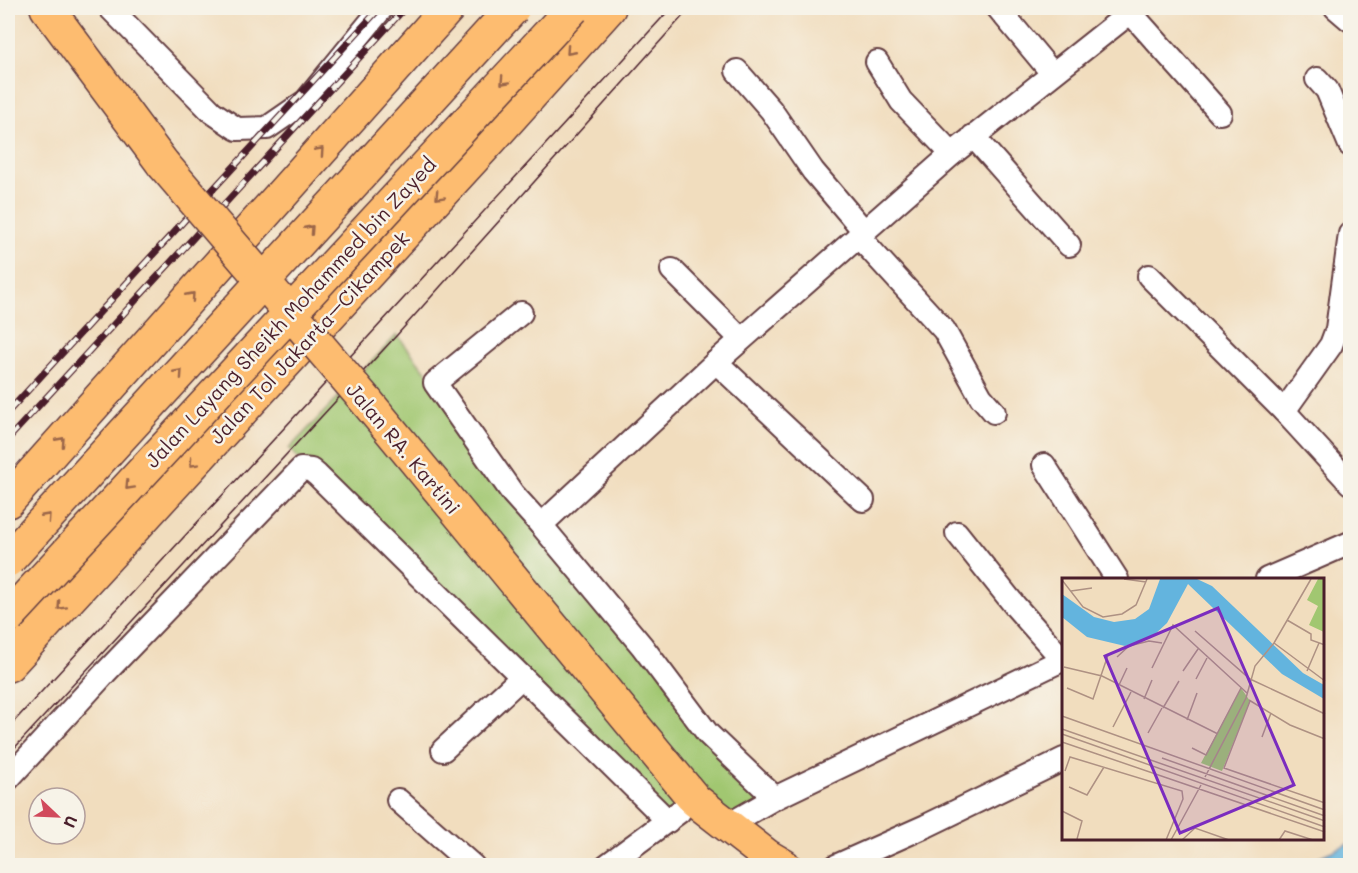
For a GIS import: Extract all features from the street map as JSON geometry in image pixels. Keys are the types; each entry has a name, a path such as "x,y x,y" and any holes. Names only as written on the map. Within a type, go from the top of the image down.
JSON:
{"main road":[{"name":"Jalan RA. Kartini","path":"47,8 163,164 368,402 694,800 726,826 784,866"},
{"path":"8,501 448,8"},
{"name":"Jalan Layang Sheikh Mohammed bin Zayed","path":"8,560 513,8"},
{"name":"Jalan Layang Sheikh Mohammed bin Zayed","path":"8,617 573,8"},
{"name":"Jalan Tol Jakarta–Cikampek","path":"8,665 609,8"}],"street":[{"path":"110,8 212,112 237,129 267,128 306,102 382,8"},
{"path":"998,8 1052,73"},
{"path":"1336,8 1350,20"},
{"path":"541,525 741,339 952,154 1133,10 1220,113"},
{"path":"877,62 901,101 952,154"},
{"path":"737,71 771,110 813,171 861,234 944,330 981,397 994,412"},
{"path":"1317,79 1326,90 1350,146"},
{"path":"973,136 1069,244"},
{"path":"1284,411 1331,345 1336,329 1350,234"},
{"path":"672,270 741,339"},
{"path":"1149,276 1284,411 1350,483"},
{"path":"521,313 435,383 513,494 642,646 708,734 775,798"},
{"path":"716,362 863,500"},
{"path":"1044,465 1116,578"},
{"path":"8,779 105,673 301,469 311,470 317,475 668,821"},
{"path":"957,533 1016,607 1062,657"},
{"path":"1270,578 1350,543"},
{"path":"726,826 775,798 1062,660"},
{"path":"443,750 522,678"},
{"path":"836,866 926,826 1062,760"},
{"path":"398,800 473,866"},
{"path":"606,866 694,800"}],"green space":[{"path":"397,335 435,383 513,494 775,798 726,826 695,800 668,821 289,449"}],"water":[{"path":"1350,843 1350,865 1301,865"}],"tram line":[{"path":"8,728 671,8"},
{"path":"8,755 397,335 690,8"}],"railway":[{"path":"8,412 380,8"},
{"path":"8,439 405,8"}]}
